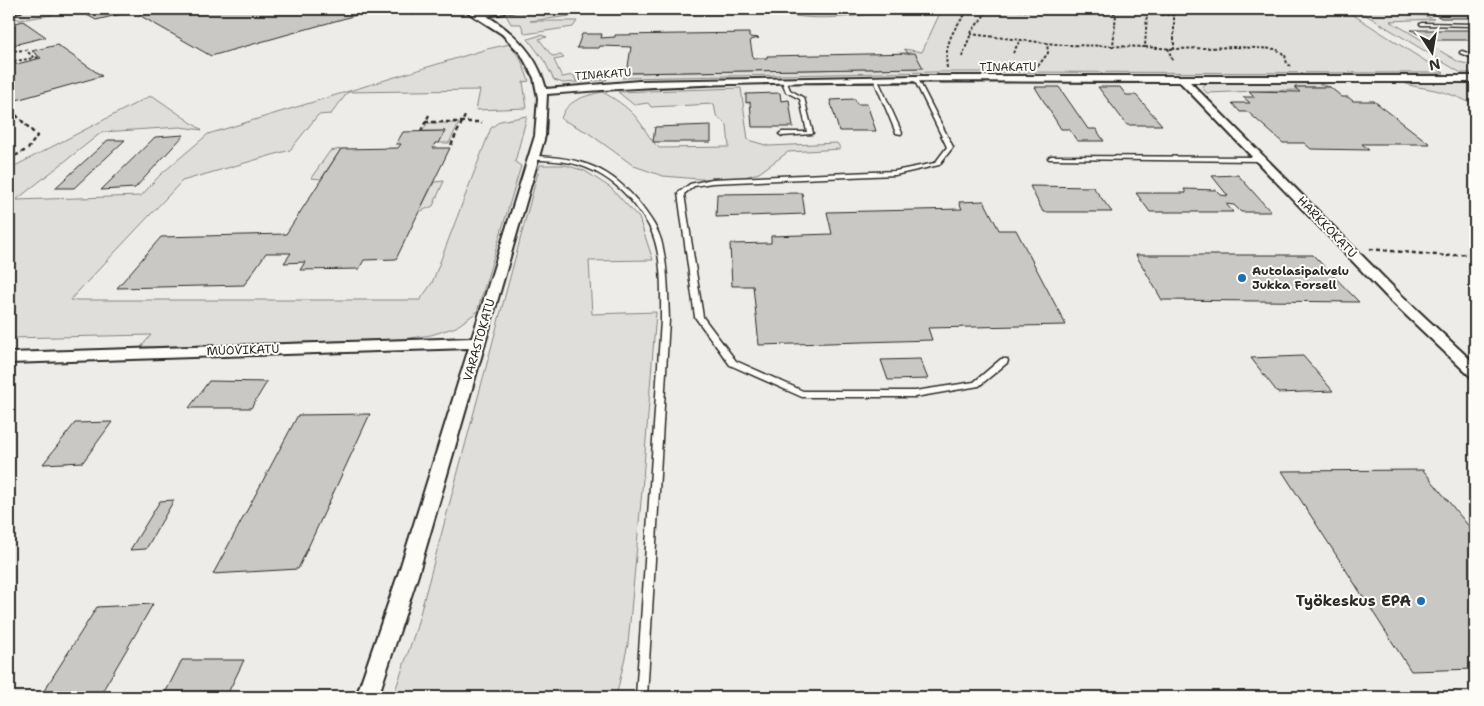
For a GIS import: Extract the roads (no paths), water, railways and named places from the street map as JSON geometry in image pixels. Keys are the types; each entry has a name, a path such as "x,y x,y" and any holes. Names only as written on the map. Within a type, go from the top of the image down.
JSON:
{"street":[{"path":"9,10 17,9"},
{"name":"VARASTOKATU","path":"367,697 408,575 540,136 542,92 524,50 503,29 481,15 467,9"},
{"path":"481,15 515,9"},
{"name":"HARKKOKATU","path":"1182,79 1394,296 1475,372"},
{"name":"TINAKATU","path":"542,92 640,84 876,80 1475,79"},
{"name":"MUOVIKATU","path":"9,358 478,342"}],"lane":[{"path":"1422,24 1475,25"},
{"path":"1462,52 1475,58"},
{"path":"876,80 900,133"},
{"path":"916,80 950,147 937,164 895,173 712,181 692,184 681,193 699,317 733,363 802,394 915,394 976,384 1004,362"},
{"path":"782,134 810,133 802,98 788,91 784,82"},
{"path":"532,158 566,160 598,170 609,177 634,198 654,228 662,262 665,320 642,697"},
{"path":"1051,158 1262,159"}],"place":[{"name":"Autolasipalvelu Jukka Forsell","path":"1242,278"},
{"name":"Työkeskus EPA","path":"1421,601"}]}
